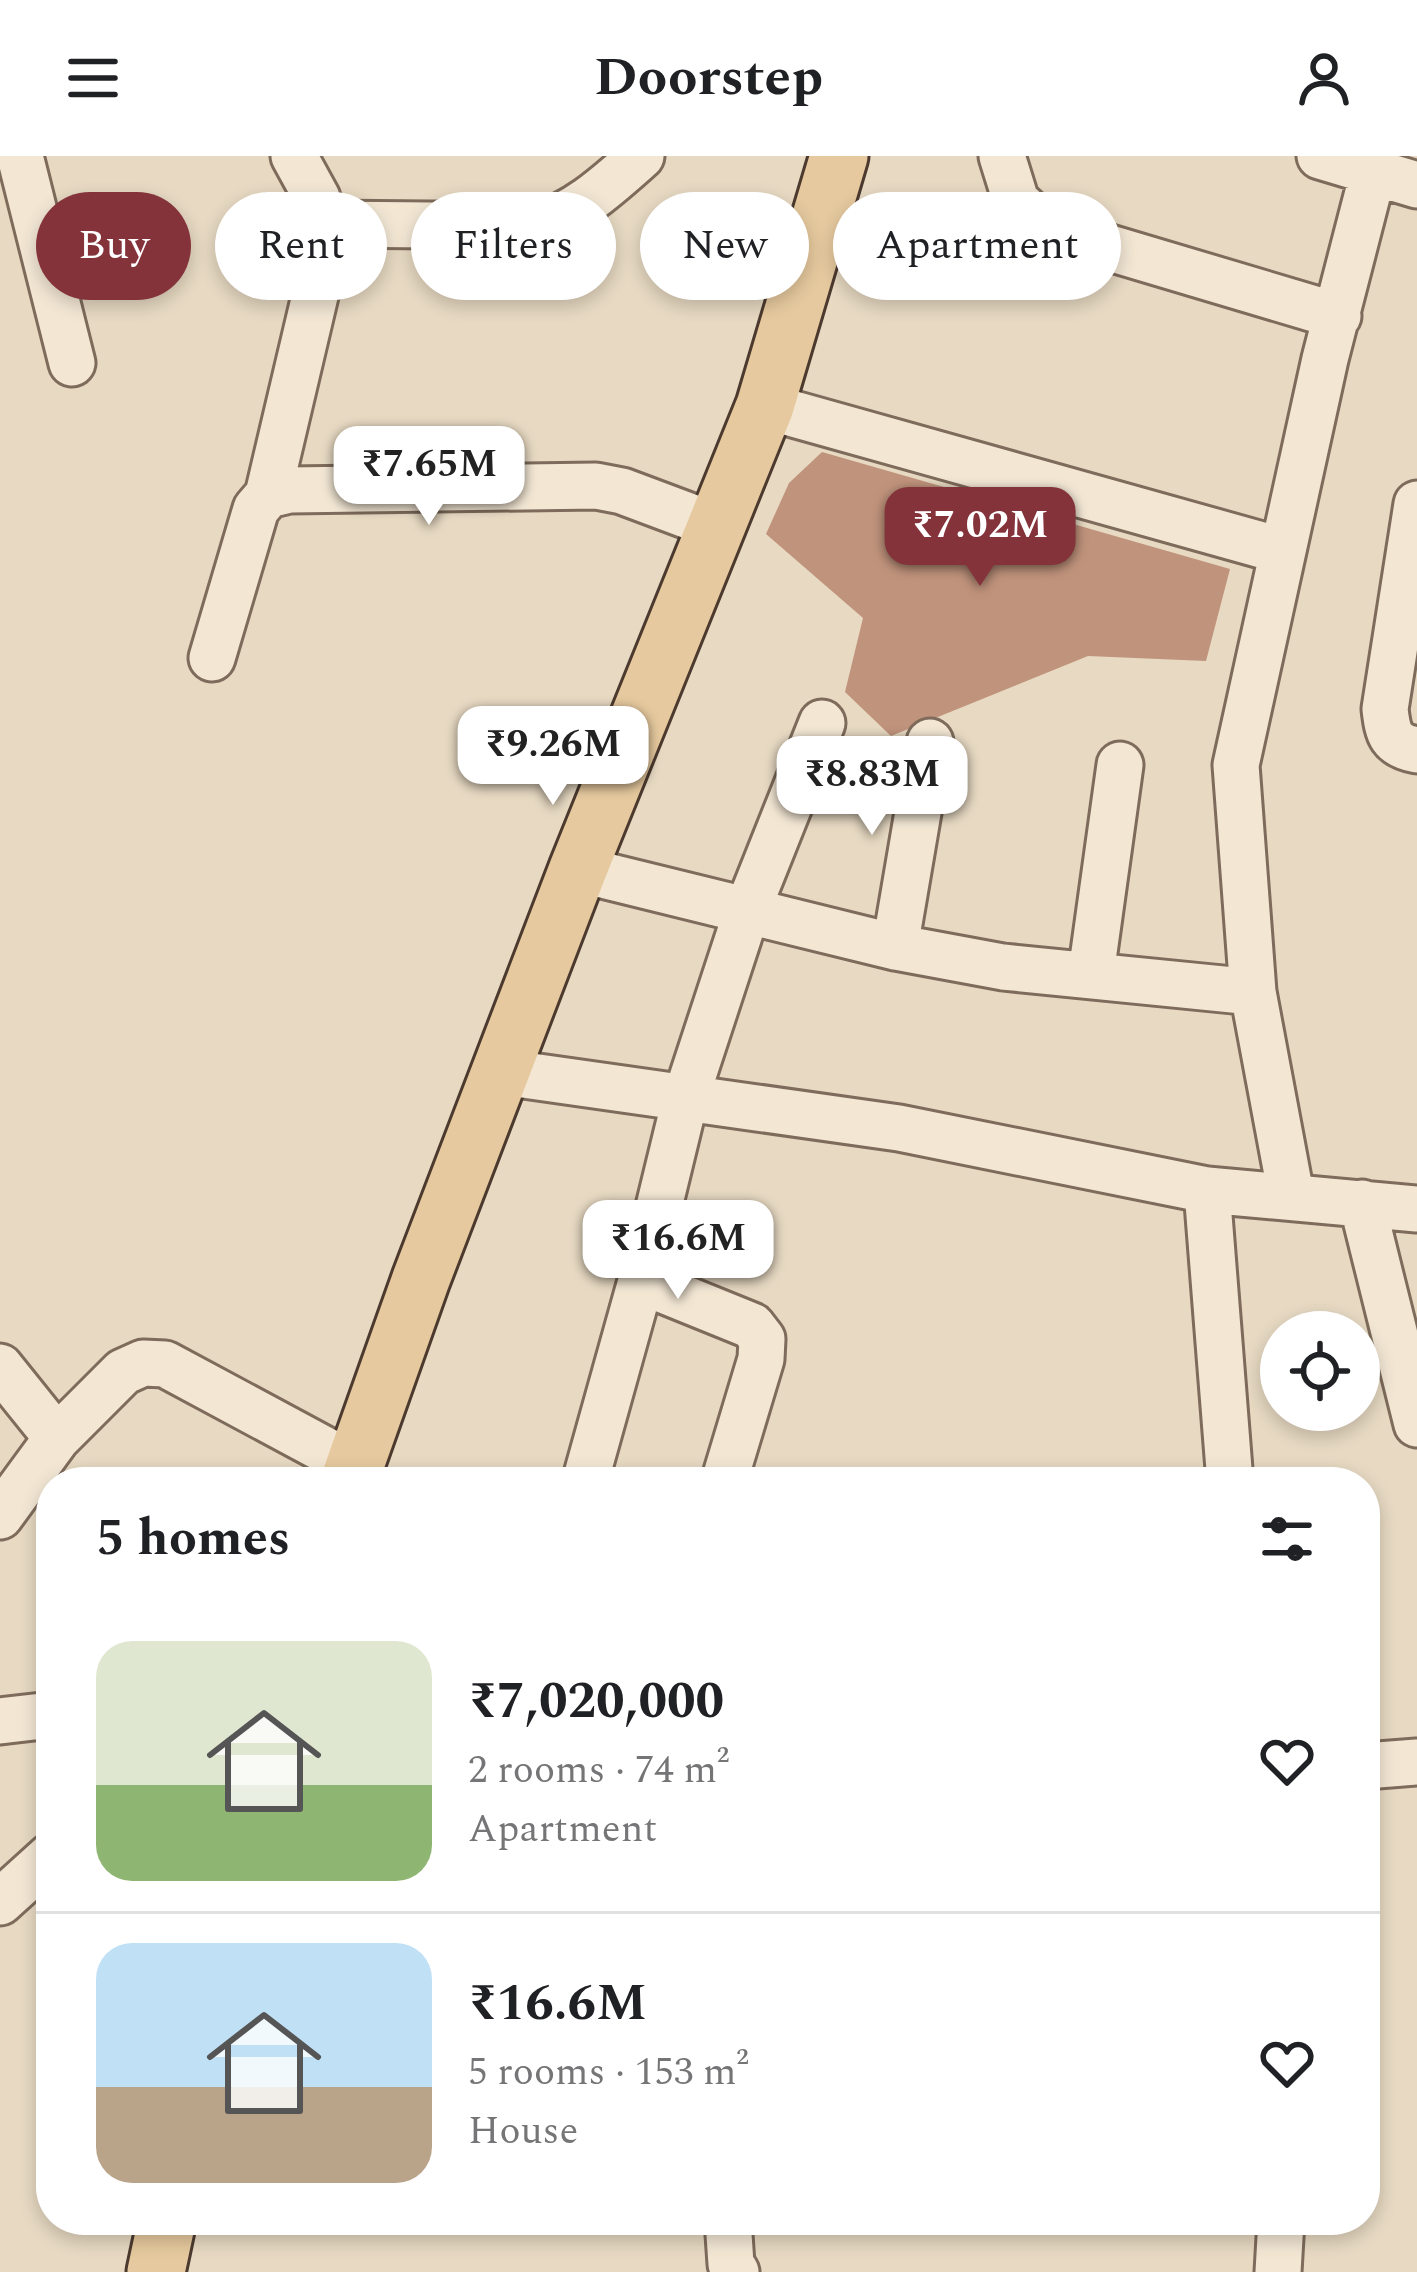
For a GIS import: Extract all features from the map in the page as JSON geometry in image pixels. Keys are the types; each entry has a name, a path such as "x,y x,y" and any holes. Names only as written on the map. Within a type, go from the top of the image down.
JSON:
{"main road":[{"path":"354,1467 578,869 765,406 839,156"},
{"path":"156,2272 164,2235"}],"street":[{"path":"20,156 72,362"},
{"path":"294,156 314,192"},
{"path":"387,225 537,226 564,218 588,203 640,156"},
{"path":"1002,156 1016,201 1046,229 1338,316"},
{"path":"1320,156 1417,185"},
{"path":"1291,1195 1252,992 1236,765 1373,172"},
{"path":"212,658 256,509 268,496 314,300"},
{"path":"765,406 1283,551"},
{"path":"268,496 289,490 596,486 718,526"},
{"path":"1417,504 1384,709 1391,740 1397,746 1417,749"},
{"path":"590,1467 685,1100 747,911 822,723"},
{"path":"895,947 930,742"},
{"path":"1091,974 1120,765"},
{"path":"578,869 895,947 1003,967 1252,992"},
{"path":"502,1072 899,1128 1207,1190 1417,1209"},
{"path":"1207,1190 1229,1467"},
{"path":"1362,1203 1417,1424"},
{"path":"641,1281 752,1326 762,1340 761,1359 729,1467"},
{"path":"0,1516 57,1438 123,1372 143,1363 164,1364 339,1467"},
{"path":"0,1367 57,1438"},
{"path":"0,1721 36,1717"},
{"path":"1380,1765 1417,1762"},
{"path":"0,1902 36,1870"},
{"path":"729,2235 736,2272"},
{"path":"1278,2272 1280,2235"}],"building":[{"path":"822,452 1230,569 1206,661 1088,656 891,736 845,692 863,618 766,534 789,483"}]}
